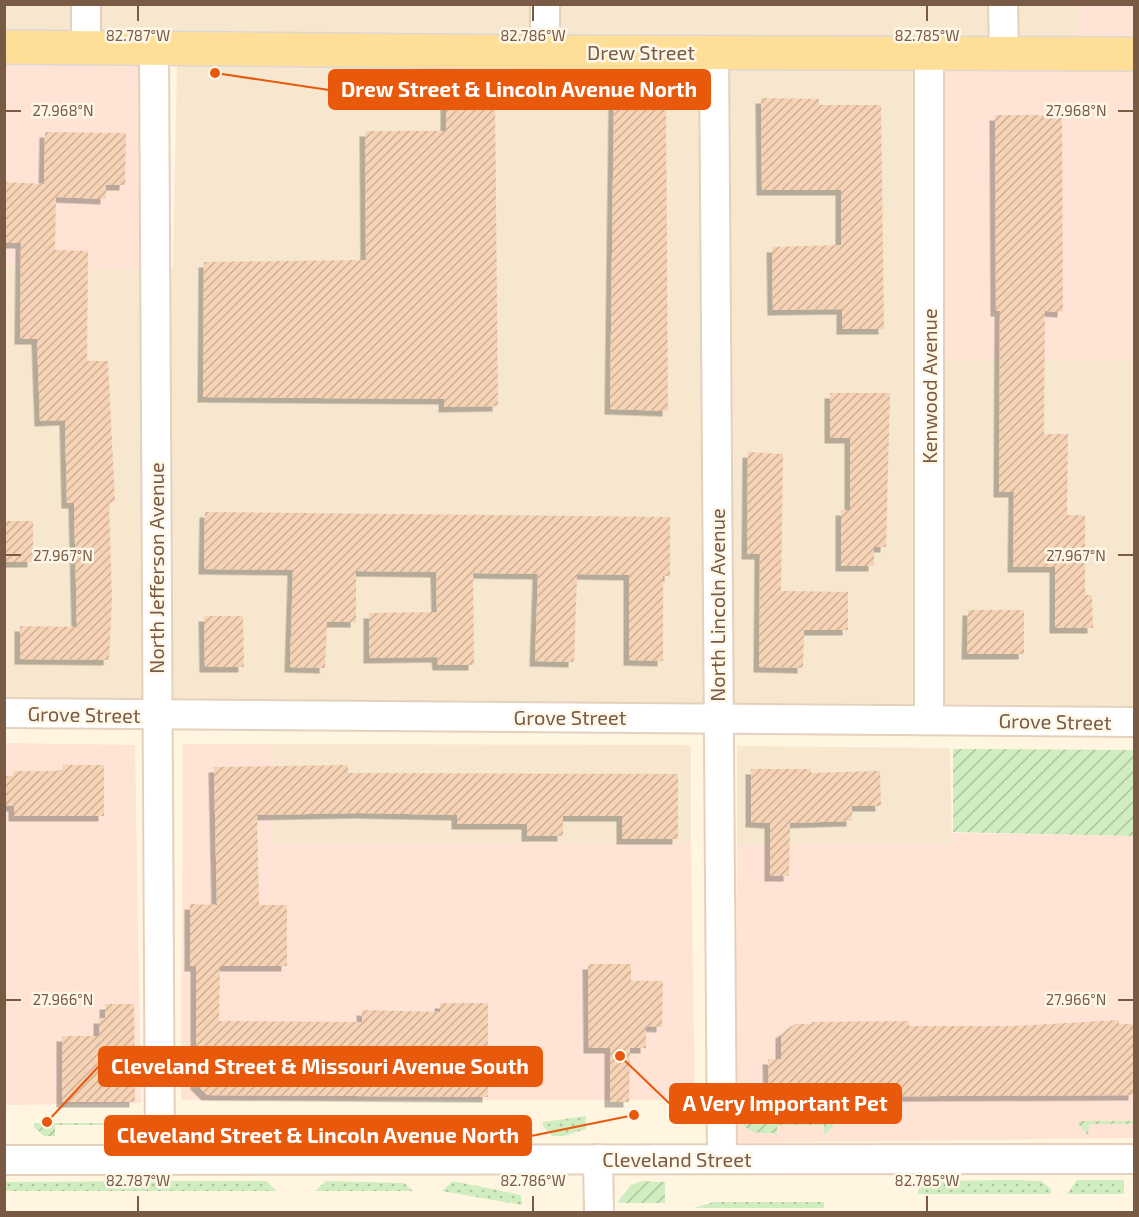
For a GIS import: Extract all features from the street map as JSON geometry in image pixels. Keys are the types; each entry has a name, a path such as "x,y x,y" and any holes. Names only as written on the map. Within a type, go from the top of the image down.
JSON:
{"main road":[{"name":"Drew Street","path":"4,47 1134,54"}],"street":[{"path":"86,4 86,47"},
{"path":"545,4 545,52"},
{"path":"1003,4 1004,53"},
{"name":"North Jefferson Avenue","path":"154,48 160,1161"},
{"name":"North Lincoln Avenue","path":"714,52 717,718 722,1158"},
{"name":"Kenwood Avenue","path":"929,53 929,720"},
{"name":"Grove Street","path":"4,713 1134,722"},
{"path":"598,1159 599,1212"},
{"name":"Cleveland Street","path":"4,1160 1134,1159"}],"shaded area":[{"path":"5,5 72,5 72,32 5,31"},
{"path":"100,5 531,5 531,36 100,32"},
{"path":"559,5 990,5 990,37 559,36"},
{"path":"1017,5 1078,5 1078,38 1017,38"},
{"path":"1078,5 1134,5 1134,39 1078,38"},
{"path":"5,62 140,63 141,269 5,267"},
{"path":"177,63 700,67 703,703 171,699 169,269 173,269"},
{"path":"728,67 916,69 916,704 731,703"},
{"path":"943,69 1134,70 1134,361 943,359"},
{"path":"5,267 141,269 143,699 5,697"},
{"path":"943,359 1134,361 1134,706 943,704"},
{"path":"5,743 135,745 141,1103 5,1105"},
{"path":"183,744 273,744 274,844 691,842 695,1100 181,1100"},
{"path":"273,744 691,745 691,842 274,844"},
{"path":"737,746 950,748 952,844 737,845"},
{"path":"952,833 1134,836 1134,1138 735,1143 737,845 952,844"}],"green space":[{"path":"953,749 1134,750 1134,836 953,832"},
{"path":"586,1116 586,1129 563,1136 552,1136 543,1126 543,1122"},
{"path":"744,1121 834,1121 834,1125 824,1135 824,1125 777,1125 777,1136 774,1133 758,1133 751,1130 743,1125"},
{"path":"1079,1121 1134,1121 1134,1124 1089,1124 1088,1135 1079,1125"},
{"path":"34,1123 104,1123 104,1125 55,1125 55,1136 44,1136 34,1127"},
{"path":"1077,1180 1124,1180 1124,1194 1067,1194"},
{"path":"267,1181 276,1191 5,1191 5,1182"},
{"path":"326,1181 404,1183 413,1191 315,1191"},
{"path":"453,1181 521,1195 522,1205 442,1191"},
{"path":"642,1181 665,1182 665,1203 620,1203 618,1201 631,1185"},
{"path":"928,1181 1041,1181 1051,1189 1051,1194 918,1194 918,1190"},
{"path":"714,1202 824,1202 824,1208 694,1208"}],"building":[{"path":"446,97 495,98 498,406 444,407 444,399 203,397 204,262 366,260 365,131 446,131"},
{"path":"614,97 666,99 668,411 610,409"},
{"path":"761,98 819,99 819,105 881,105 884,329 842,329 842,309 773,310 772,247 841,245 841,190 762,190"},
{"path":"995,115 1062,115 1063,312 1045,311 1044,434 1068,434 1067,515 1085,515 1085,595 1092,595 1093,628 1055,628 1055,567 1013,567 1014,492 999,492 1000,311 996,311"},
{"path":"45,132 126,133 125,185 106,185 106,199 56,197 55,250 88,251 87,361 108,361 115,502 109,503 112,599 109,660 20,659 20,626 77,627 74,503 67,503 65,420 40,421 37,339 20,339 21,243 4,243 4,182 44,184"},
{"path":"830,393 890,393 886,547 874,547 874,566 841,566 841,510 850,510 850,438 830,438"},
{"path":"748,452 783,454 781,591 848,592 848,630 804,630 803,668 759,667 760,554 747,554"},
{"path":"205,512 670,517 670,576 663,576 663,661 629,660 629,575 577,574 574,662 535,661 538,574 473,573 474,665 438,665 437,657 369,658 369,613 437,612 436,572 356,571 356,622 327,622 325,668 290,667 293,570 204,569"},
{"path":"6,521 33,521 33,562 5,562"},
{"path":"968,610 1024,610 1024,654 967,654"},
{"path":"204,616 243,616 244,667 205,667"},
{"path":"63,765 104,765 104,816 14,816 14,806 4,805 4,776 13,776 13,771 62,771"},
{"path":"348,765 348,773 678,774 678,839 622,839 622,816 563,816 563,836 527,836 527,824 457,824 457,815 359,813 257,815 259,905 287,905 287,966 220,966 219,1021 362,1022 362,1010 440,1012 440,1003 488,1003 488,1097 207,1095 196,1084 196,966 190,966 190,904 217,905 214,767"},
{"path":"751,769 811,769 811,773 880,771 881,806 852,806 852,821 790,823 789,876 770,876 770,823 751,822"},
{"path":"588,964 631,964 631,981 663,981 662,1027 646,1026 646,1048 630,1048 629,1102 610,1102 610,1048 589,1048"},
{"path":"105,1004 134,1004 135,1102 62,1102 62,1036 99,1036 99,1018 105,1018"},
{"path":"1119,1020 1119,1024 1134,1024 1134,1095 769,1097 768,1059 781,1059 781,1033 795,1024 909,1021 909,1026 1014,1026"}],"place":[{"name":"Drew Street & Lincoln Avenue North","path":"215,73"},
{"name":"A Very Important Pet","path":"620,1056"},
{"name":"Cleveland Street & Lincoln Avenue North","path":"634,1115"},
{"name":"Cleveland Street & Missouri Avenue South","path":"47,1122"}]}
